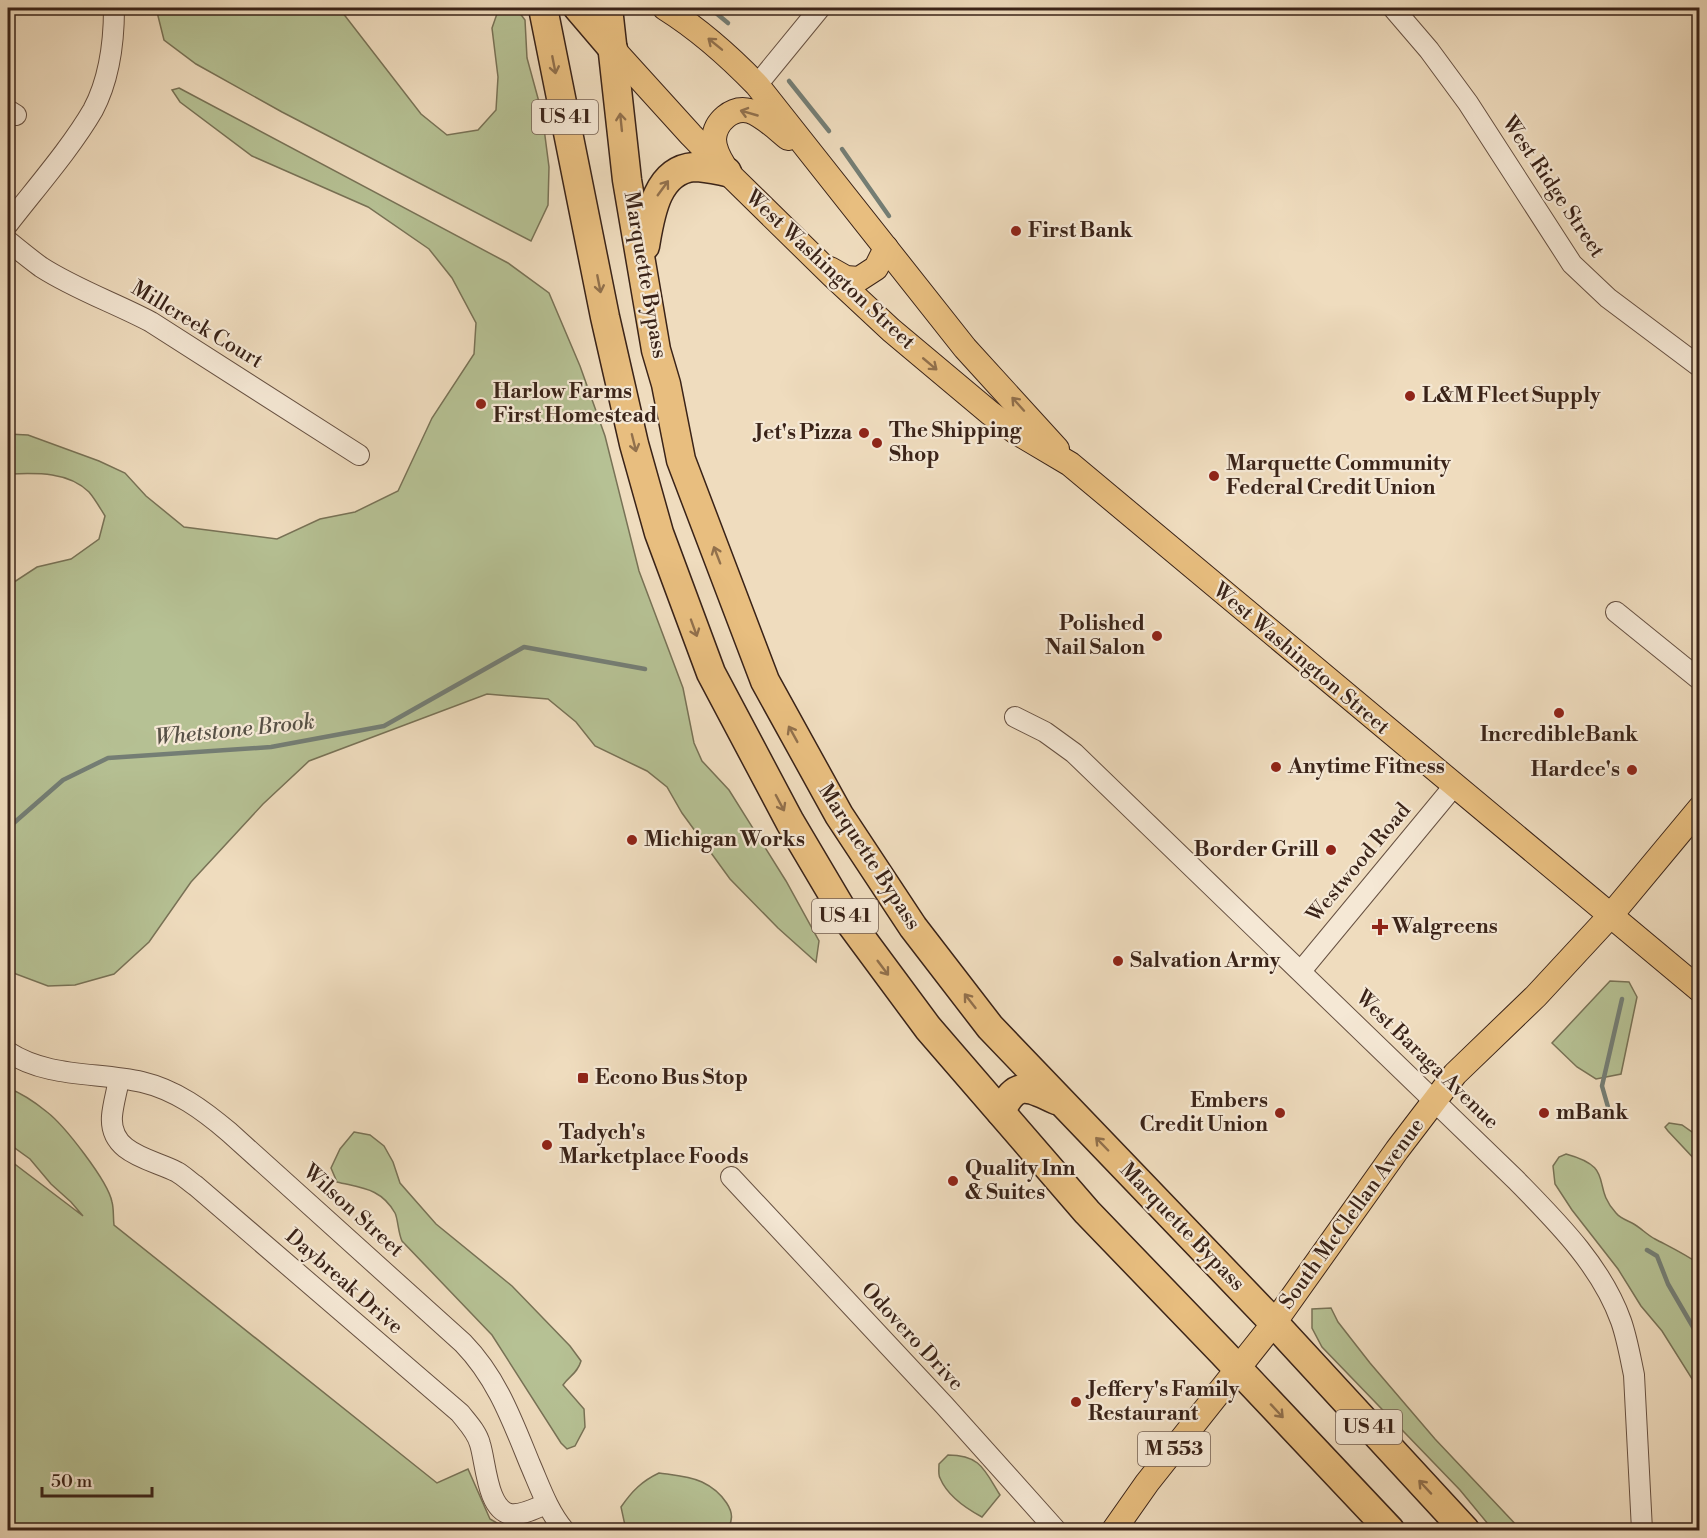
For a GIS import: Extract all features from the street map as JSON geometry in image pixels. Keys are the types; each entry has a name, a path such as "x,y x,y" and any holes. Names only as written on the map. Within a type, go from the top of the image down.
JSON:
{"highway":[{"name":"Marquette Bypass","path":"543,8 586,227 634,444 659,533 711,673 790,822 848,921 928,1028 1087,1212 1390,1530"},
{"path":"578,8 613,49"},
{"name":"Marquette Bypass","path":"608,8 627,180 656,350 666,384 681,460 765,681 839,815 913,927 990,1027 1274,1323 1465,1530"},
{"path":"642,263 654,203 665,183 680,171 688,168 707,168 727,172"},
{"path":"1000,1112 1007,1099 1015,1091 1023,1088 1036,1089 1065,1105"}],"main road":[{"name":"West Washington Street","path":"665,8 688,22 724,51 757,85 965,348 1017,402 1070,464"},
{"name":"West Washington Street","path":"613,49 690,135 727,172 819,263 926,361 1016,432 1070,464 1700,990"},
{"path":"727,172 716,149 714,139 720,122 740,110 756,114 814,158"},
{"path":"819,263 846,278 859,279 876,267 886,248"},
{"name":"South McClellan Avenue","path":"1114,1530 1147,1483 1274,1323 1455,1074 1536,996 1611,915 1700,808"}],"street":[{"path":"8,224 93,110 105,81 114,8"},
{"path":"757,85 820,8"},
{"name":"West Ridge Street","path":"1393,8 1429,50 1468,103 1572,264 1608,298 1700,367"},
{"name":"Millcreek Court","path":"8,241 41,267 60,278 151,322 359,455"},
{"path":"1616,612 1700,680"},
{"name":"West Baraga Avenue","path":"1015,717 1045,732 1074,753 1516,1180 1572,1239 1603,1284 1627,1338 1634,1375 1642,1530"},
{"name":"Westwood Road","path":"1300,972 1454,786"},
{"name":"Wilson Street","path":"8,1052 38,1066 60,1072 142,1082 165,1090 198,1106 229,1132 463,1343 480,1361 504,1401 546,1504 564,1530"},
{"name":"Daybreak Drive","path":"119,1079 112,1118 113,1130 118,1141 128,1151 143,1160 177,1172 196,1186 460,1413 480,1442 492,1497 498,1508 511,1514 525,1512 546,1504"},
{"name":"Odovero Drive","path":"730,1178 944,1406 1056,1530"}],"green space":[{"path":"156,8 339,8 421,114 447,135 478,130 496,110 498,77 492,28 499,8 516,8 525,20 527,58 542,113 549,167 548,205 531,241 282,112 196,64 164,40"},
{"path":"179,88 508,263 549,293 580,366 605,436 639,571 683,688 694,743 702,761 729,790 786,881 819,941 816,962 778,928 730,879 682,813 667,787 647,771 595,746 576,722 548,699 487,694 309,761 263,804 191,882 149,942 114,974 75,985 48,986 8,971 8,586 37,567 71,559 99,539 105,516 89,492 71,480 51,475 8,474 8,434 28,435 125,473 146,496 184,527 277,539 320,519 355,512 398,491 432,418 474,354 476,323 452,278 429,249 368,207 252,156 180,102 172,90"},
{"path":"1610,981 1629,982 1637,997 1621,1074 1596,1079 1577,1067 1552,1043"},
{"path":"8,1088 28,1098 47,1112 84,1154 109,1193 113,1205 114,1225 437,1483 468,1469 490,1519 509,1530 8,1530 8,1159 83,1216 30,1159 8,1143"},
{"path":"1669,1123 1682,1125 1699,1137 1699,1164 1665,1127"},
{"path":"354,1132 370,1135 384,1146 393,1162 400,1183 436,1224 512,1286 570,1346 581,1361 563,1385 584,1409 585,1427 575,1446 567,1449 561,1443 492,1335 402,1241 395,1213 383,1198 370,1190 337,1182 331,1168 340,1149"},
{"path":"1566,1154 1592,1165 1600,1178 1608,1203 1619,1216 1699,1264 1699,1390 1662,1331 1641,1306 1618,1269 1572,1210 1555,1184 1553,1166 1559,1157"},
{"path":"1331,1308 1338,1322 1370,1363 1435,1439 1521,1530 1493,1530 1460,1490 1322,1347 1312,1328 1312,1309"},
{"path":"948,1455 967,1458 980,1465 1000,1495 982,1517 958,1501 943,1484 939,1475 939,1464"},
{"path":"659,1473 697,1480 709,1486 727,1503 731,1517 730,1524 725,1530 626,1530 621,1507 638,1487"}],"waterway":[{"path":"710,8 728,23"},
{"path":"789,81 829,131"},
{"path":"842,149 889,216"},
{"name":"Whetstone Brook","path":"8,828 63,780 108,758 271,747 384,726 524,647 645,669"},
{"name":"Whetstone Brook","path":"1608,1107 1602,1086 1622,999"},
{"name":"Whetstone Brook","path":"1647,1250 1657,1256 1668,1284 1700,1339"}],"place":[{"name":"First Bank","path":"1016,231"},
{"name":"L&M Fleet Supply","path":"1410,396"},
{"name":"Harlow Farms First Homestead","path":"481,404"},
{"name":"Jet's Pizza","path":"864,433"},
{"name":"The Shipping Shop","path":"877,443"},
{"name":"Marquette Community Federal Credit Union","path":"1214,476"},
{"name":"Polished Nail Salon","path":"1157,636"},
{"name":"IncredibleBank","path":"1559,713"},
{"name":"Anytime Fitness","path":"1276,767"},
{"name":"Hardee's","path":"1632,770"},
{"name":"Michigan Works","path":"632,840"},
{"name":"Border Grill","path":"1331,850"},
{"name":"Walgreens","path":"1380,927"},
{"name":"Salvation Army","path":"1118,961"},
{"name":"Econo Bus Stop","path":"583,1078"},
{"name":"Embers Credit Union","path":"1280,1113"},
{"name":"mBank","path":"1544,1113"},
{"name":"Tadych's Marketplace Foods","path":"547,1145"},
{"name":"Quality Inn & Suites","path":"953,1181"},
{"name":"Jeffery's Family Restaurant","path":"1076,1402"}]}
